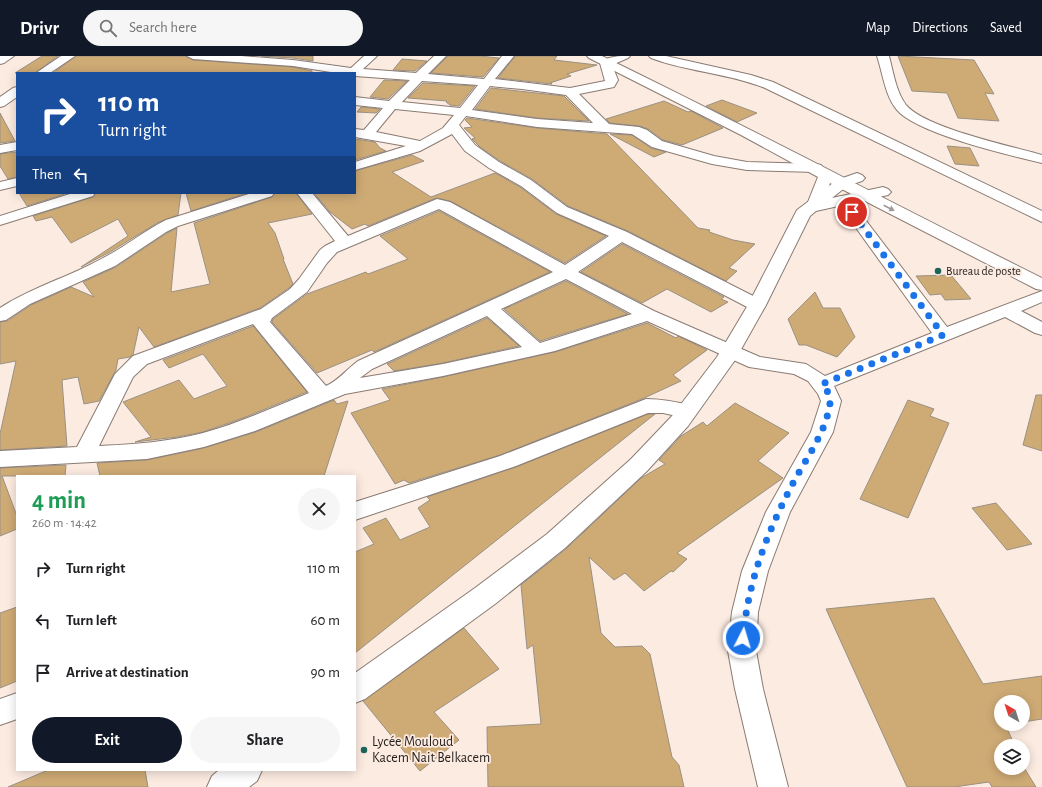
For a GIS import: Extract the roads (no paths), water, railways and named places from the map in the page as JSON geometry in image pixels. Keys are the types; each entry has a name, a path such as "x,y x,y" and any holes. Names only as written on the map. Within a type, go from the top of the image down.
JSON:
{"main road":[{"path":"609,58 821,171 883,192 1042,272"},
{"path":"609,58 850,181 865,196 1042,285"},
{"path":"813,205 821,171"},
{"path":"356,689 486,596 556,541 639,465 680,421 725,360 757,305 798,220 805,210 850,181"},
{"path":"813,205 883,192"},
{"path":"223,787 245,771"}],"street":[{"path":"0,61 8,56"},
{"path":"44,72 69,56"},
{"path":"193,56 293,63 352,72 371,56"},
{"path":"361,133 392,105 440,56"},
{"path":"356,166 426,143 448,131 508,56"},
{"path":"655,56 672,62 759,80 1042,217"},
{"path":"883,56 897,99 902,108 911,115 945,130 1042,159"},
{"path":"356,72 532,86 554,91 570,92 610,84 612,80 609,58"},
{"path":"283,72 293,63"},
{"path":"570,92 604,127"},
{"path":"0,103 16,93"},
{"path":"356,101 462,112 537,123 604,127 638,131 657,144 729,163 747,166 821,171"},
{"path":"452,125 470,148 494,165 526,183 562,210 621,235 757,305"},
{"path":"361,133 470,148"},
{"path":"0,149 16,146"},
{"path":"0,186 16,182"},
{"path":"0,222 85,194"},
{"path":"0,316 31,297 109,262 160,229 172,223 264,194"},
{"path":"305,194 345,243"},
{"path":"843,200 943,335"},
{"path":"84,454 125,374 140,360 266,314 295,294 305,285 314,268 325,253 434,205 442,204 565,272 648,314 756,363 799,368 806,371 822,384 828,392 831,401 822,432 778,512 755,571 746,612 742,652 749,690 773,787"},
{"path":"331,392 365,365 565,272 621,235"},
{"path":"822,384 1042,296"},
{"path":"489,308 536,349"},
{"path":"1007,311 1042,329"},
{"path":"266,314 261,323 331,392"},
{"path":"0,459 147,451 204,440 248,426 331,392 443,370 555,345 648,314"},
{"path":"356,511 508,461 646,406 663,406 686,411"},
{"path":"0,712 16,706"}],"place":[{"name":"Bureau de poste","path":"938,271"},
{"name":"Lycée Mouloud Kacem Nait Belkacem","path":"364,750"}]}
